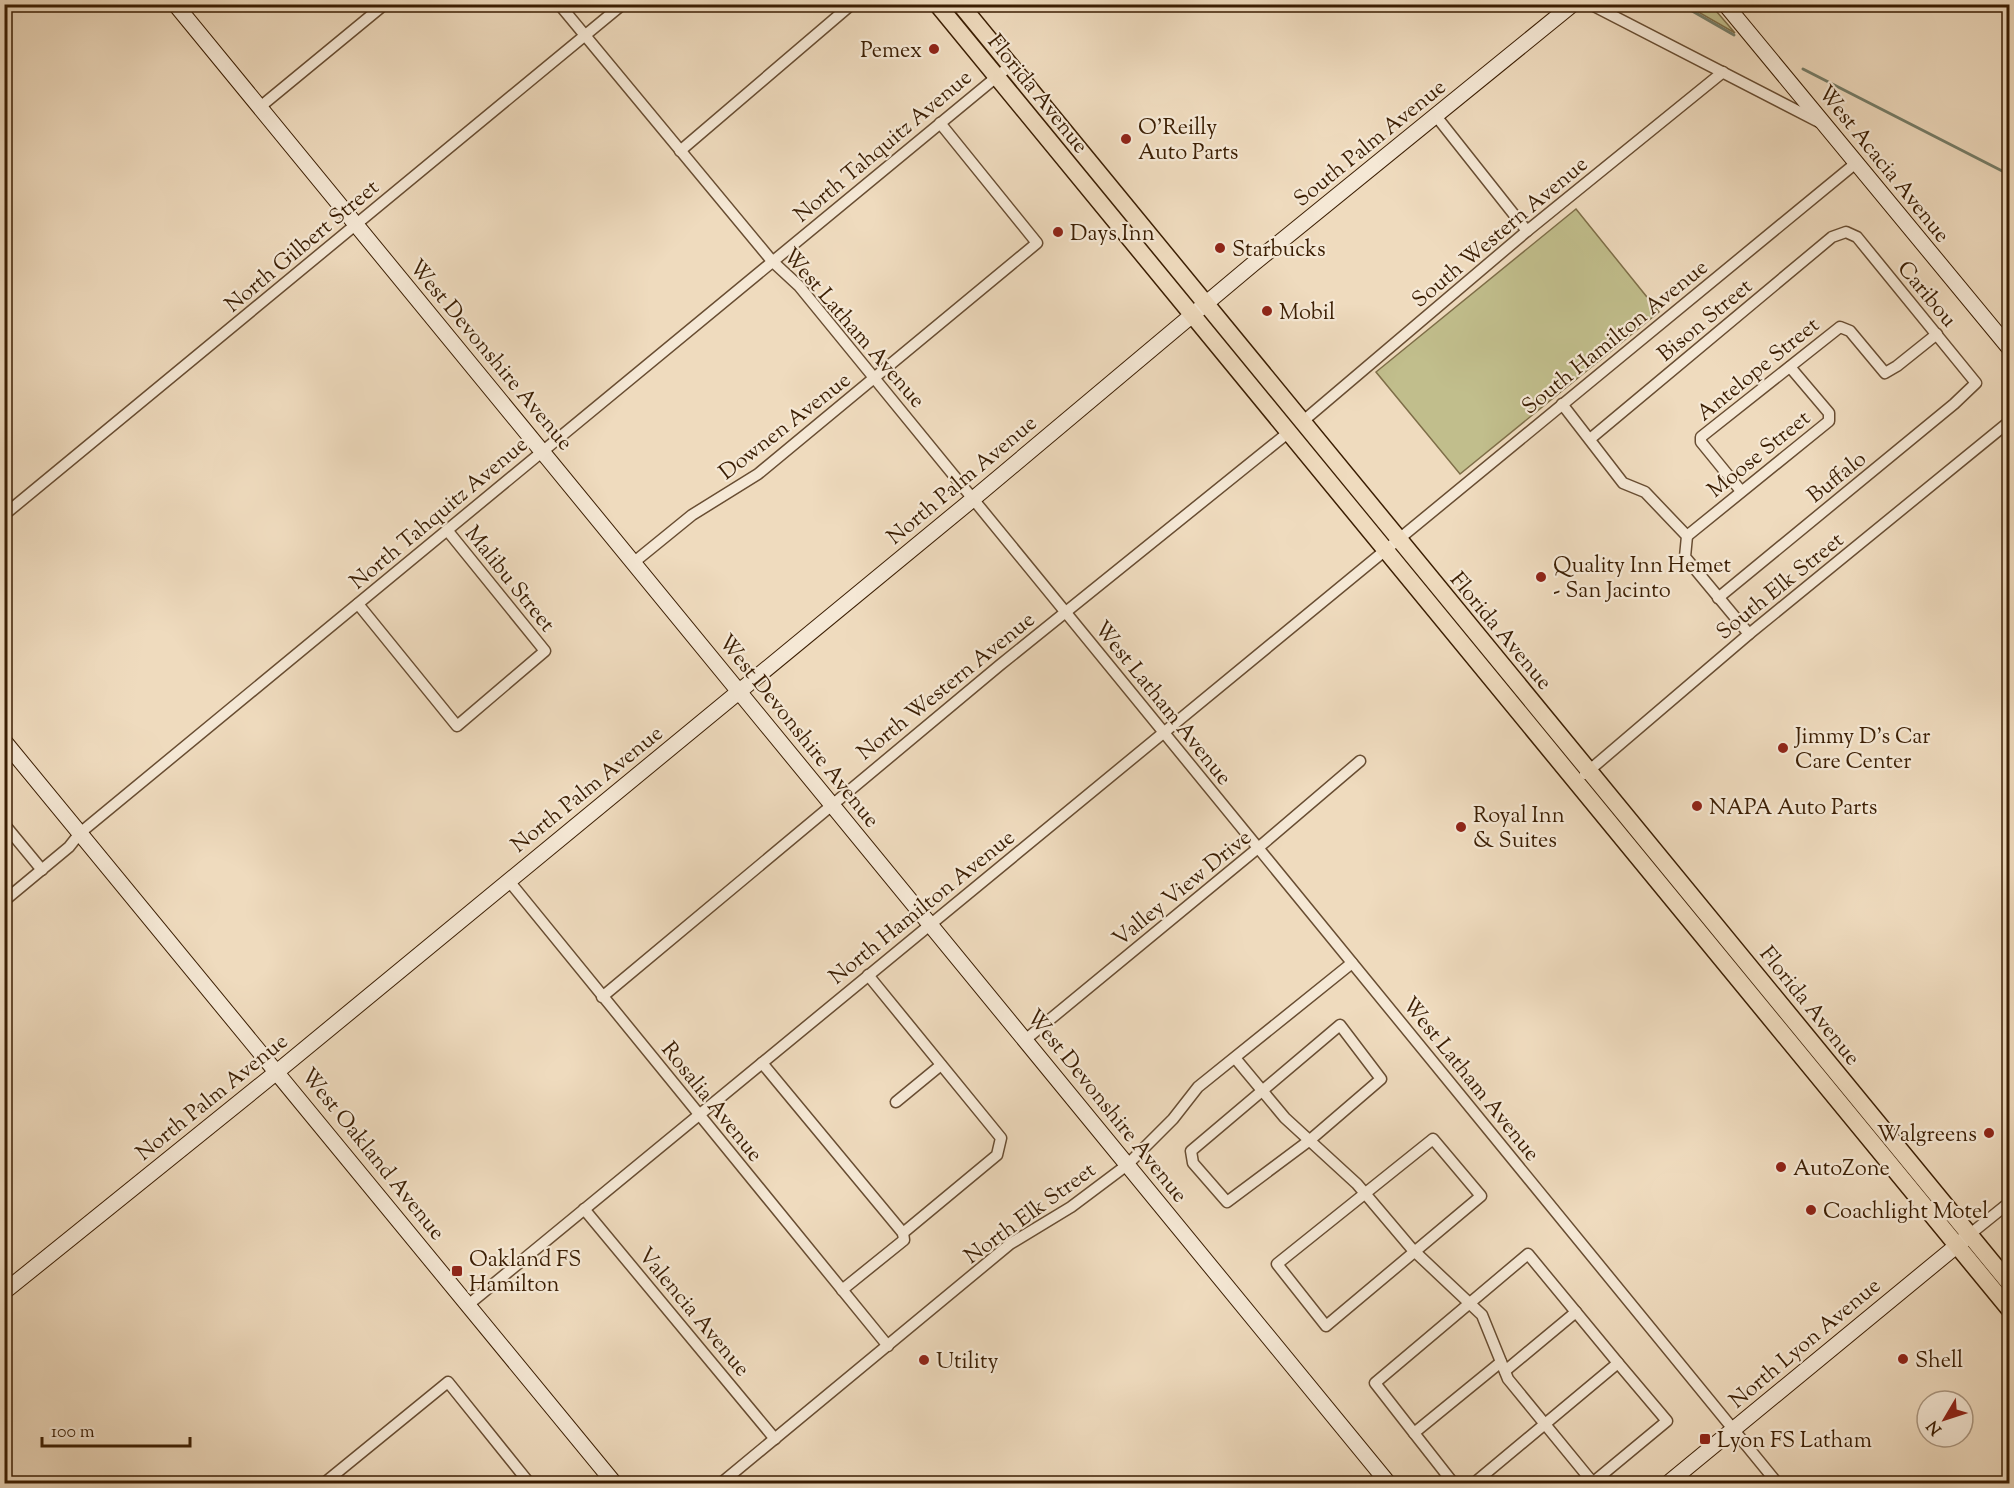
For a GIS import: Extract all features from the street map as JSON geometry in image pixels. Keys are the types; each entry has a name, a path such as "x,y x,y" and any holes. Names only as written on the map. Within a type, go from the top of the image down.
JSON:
{"main road":[{"name":"Florida Avenue","path":"938,4 1112,216 1200,309"},
{"name":"Florida Avenue","path":"960,7 1011,65 1200,309 1391,544 1576,782 1702,936 1963,1240 2010,1284"},
{"name":"Florida Avenue","path":"1391,544 1589,770 1816,1047 1963,1240 2010,1310"},
{"path":"1702,936 1708,933 1717,939 1785,1020 1816,1047"}],"street":[{"name":"West Devonshire Avenue","path":"175,4 1389,1484"},
{"path":"260,107 385,4"},
{"name":"West Latham Avenue","path":"559,4 772,261 799,286 1779,1484"},
{"name":"North Gilbert Street","path":"4,515 623,4"},
{"path":"680,151 852,4"},
{"name":"South Palm Avenue","path":"1200,309 1573,4"},
{"path":"1590,4 1823,124"},
{"name":"West Acacia Avenue","path":"1725,4 2010,349"},
{"name":"North Tahquitz Avenue","path":"4,901 69,847 80,833 1011,65"},
{"name":"South Western Avenue","path":"1296,427 1527,231 1723,72"},
{"path":"1436,116 1527,231"},
{"name":"Downen Avenue","path":"633,563 692,515 758,474 1037,243 940,123"},
{"name":"South Hamilton Avenue","path":"1391,544 1856,163"},
{"name":"Caribou","path":"1846,232 1857,237 1976,382"},
{"name":"Bison Street","path":"1590,439 1833,237 1846,232"},
{"name":"North Palm Avenue","path":"4,1292 278,1071 973,499 1200,309"},
{"name":"Antelope Street","path":"1741,491 1701,442 1701,437 1839,327 1850,331 1885,373 1937,334"},
{"name":"Moose Street","path":"1687,536 1829,421 1830,413 1790,367"},
{"name":"Buffalo","path":"1718,598 1954,404 1976,382"},
{"path":"1562,404 1623,483 1645,492 1687,536 1685,557 1749,634"},
{"name":"South Elk Street","path":"1576,782 1749,634 2010,421"},
{"name":"North Western Avenue","path":"602,997 831,804 1296,427"},
{"name":"Malibu Street","path":"358,604 457,726 544,651 447,530"},
{"name":"North Hamilton Avenue","path":"468,1305 1391,544"},
{"name":"West Oakland Avenue","path":"4,741 278,1071 615,1484"},
{"name":"Valley View Drive","path":"1025,1040 1360,761"},
{"path":"4,824 42,870"},
{"name":"Rosalia Avenue","path":"509,881 888,1346"},
{"name":"North Elk Street","path":"720,1484 1010,1244 1071,1207 1127,1165 1173,1119 1198,1087 1352,963"},
{"path":"868,975 1001,1138 997,1155 903,1233"},
{"path":"1340,1025 1381,1079 1310,1140 1227,1202 1193,1163 1191,1151 1262,1089 1340,1025"},
{"path":"1235,1058 1286,1118 1365,1194 1416,1253 1470,1304 1482,1315 1508,1379 1593,1483 1667,1421 1528,1254 1470,1304 1375,1383 1454,1484"},
{"path":"762,1063 903,1233 904,1240 842,1290"},
{"path":"896,1102 941,1065"},
{"path":"1433,1140 1481,1196 1416,1253 1326,1326 1277,1264 1365,1194 1433,1140"},
{"path":"1963,1240 2010,1202"},
{"name":"Valencia Avenue","path":"584,1209 775,1439"},
{"name":"North Lyon Avenue","path":"1667,1484 1963,1240"},
{"path":"1414,1433 1576,1312"},
{"path":"1473,1484 1618,1363"},
{"path":"323,1484 448,1382 530,1484"}],"shaded area":[{"path":"1686,5 1711,5 1735,33"},
{"path":"1576,209 1659,312 1460,474 1376,372"}],"waterway":[{"path":"1680,4 1734,35"},
{"path":"1803,69 2010,175"}],"place":[{"name":"Pemex","path":"934,49"},
{"name":"O'Reilly Auto Parts","path":"1126,139"},
{"name":"Days Inn","path":"1058,232"},
{"name":"Starbucks","path":"1220,248"},
{"name":"Mobil","path":"1267,311"},
{"name":"Quality Inn Hemet - San Jacinto","path":"1541,577"},
{"name":"Jimmy D's Car Care Center","path":"1783,748"},
{"name":"NAPA Auto Parts","path":"1697,806"},
{"name":"Royal Inn & Suites","path":"1461,827"},
{"name":"Walgreens","path":"1989,1133"},
{"name":"AutoZone","path":"1781,1167"},
{"name":"Coachlight Motel","path":"1811,1210"},
{"name":"Oakland FS Hamilton","path":"457,1271"},
{"name":"Shell","path":"1903,1359"},
{"name":"Utility","path":"924,1360"},
{"name":"Lyon FS Latham","path":"1705,1439"}]}
